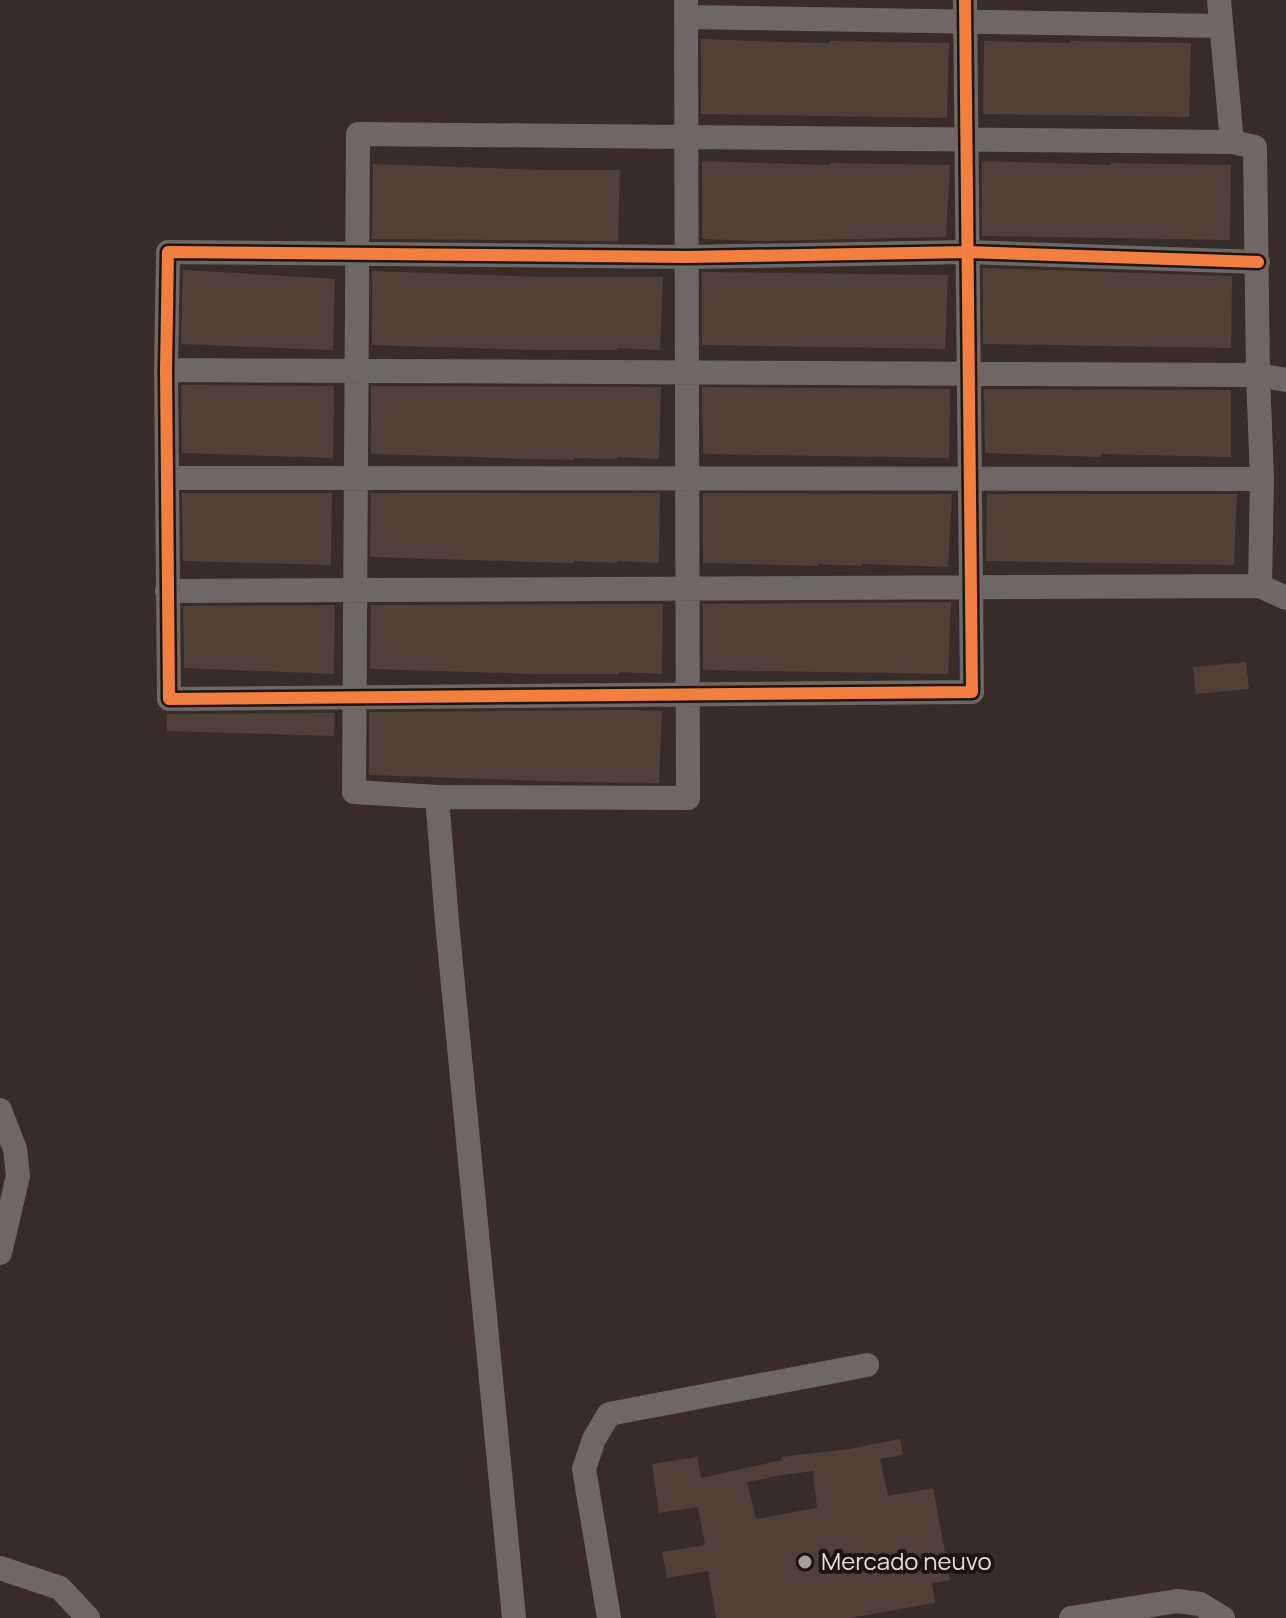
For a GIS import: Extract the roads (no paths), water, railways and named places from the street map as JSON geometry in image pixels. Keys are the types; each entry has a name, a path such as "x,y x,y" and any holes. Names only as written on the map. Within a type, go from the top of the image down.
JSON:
{"street":[{"path":"1219,0 1232,142"},
{"path":"1221,26 966,11 686,9 687,137 688,798 437,797 354,792 358,134 687,137 966,140 1232,142 1255,147 1262,479 1260,586"},
{"path":"966,11 966,140 967,252 969,373 972,692 169,699 168,252 687,257 967,252 1258,262"},
{"path":"166,370 1258,375 1286,380"},
{"path":"167,478 1262,479"},
{"path":"167,591 1260,586 1286,598"},
{"path":"437,797 514,1618"},
{"path":"0,1110 15,1149 18,1176 0,1253"},
{"path":"609,1618 584,1469 594,1439 609,1414 867,1365"},
{"path":"0,1568 60,1588 88,1618"},
{"path":"1071,1618 1177,1601 1200,1604 1223,1618"}],"place":[{"name":"Mercado neuvo","path":"805,1562"}]}
